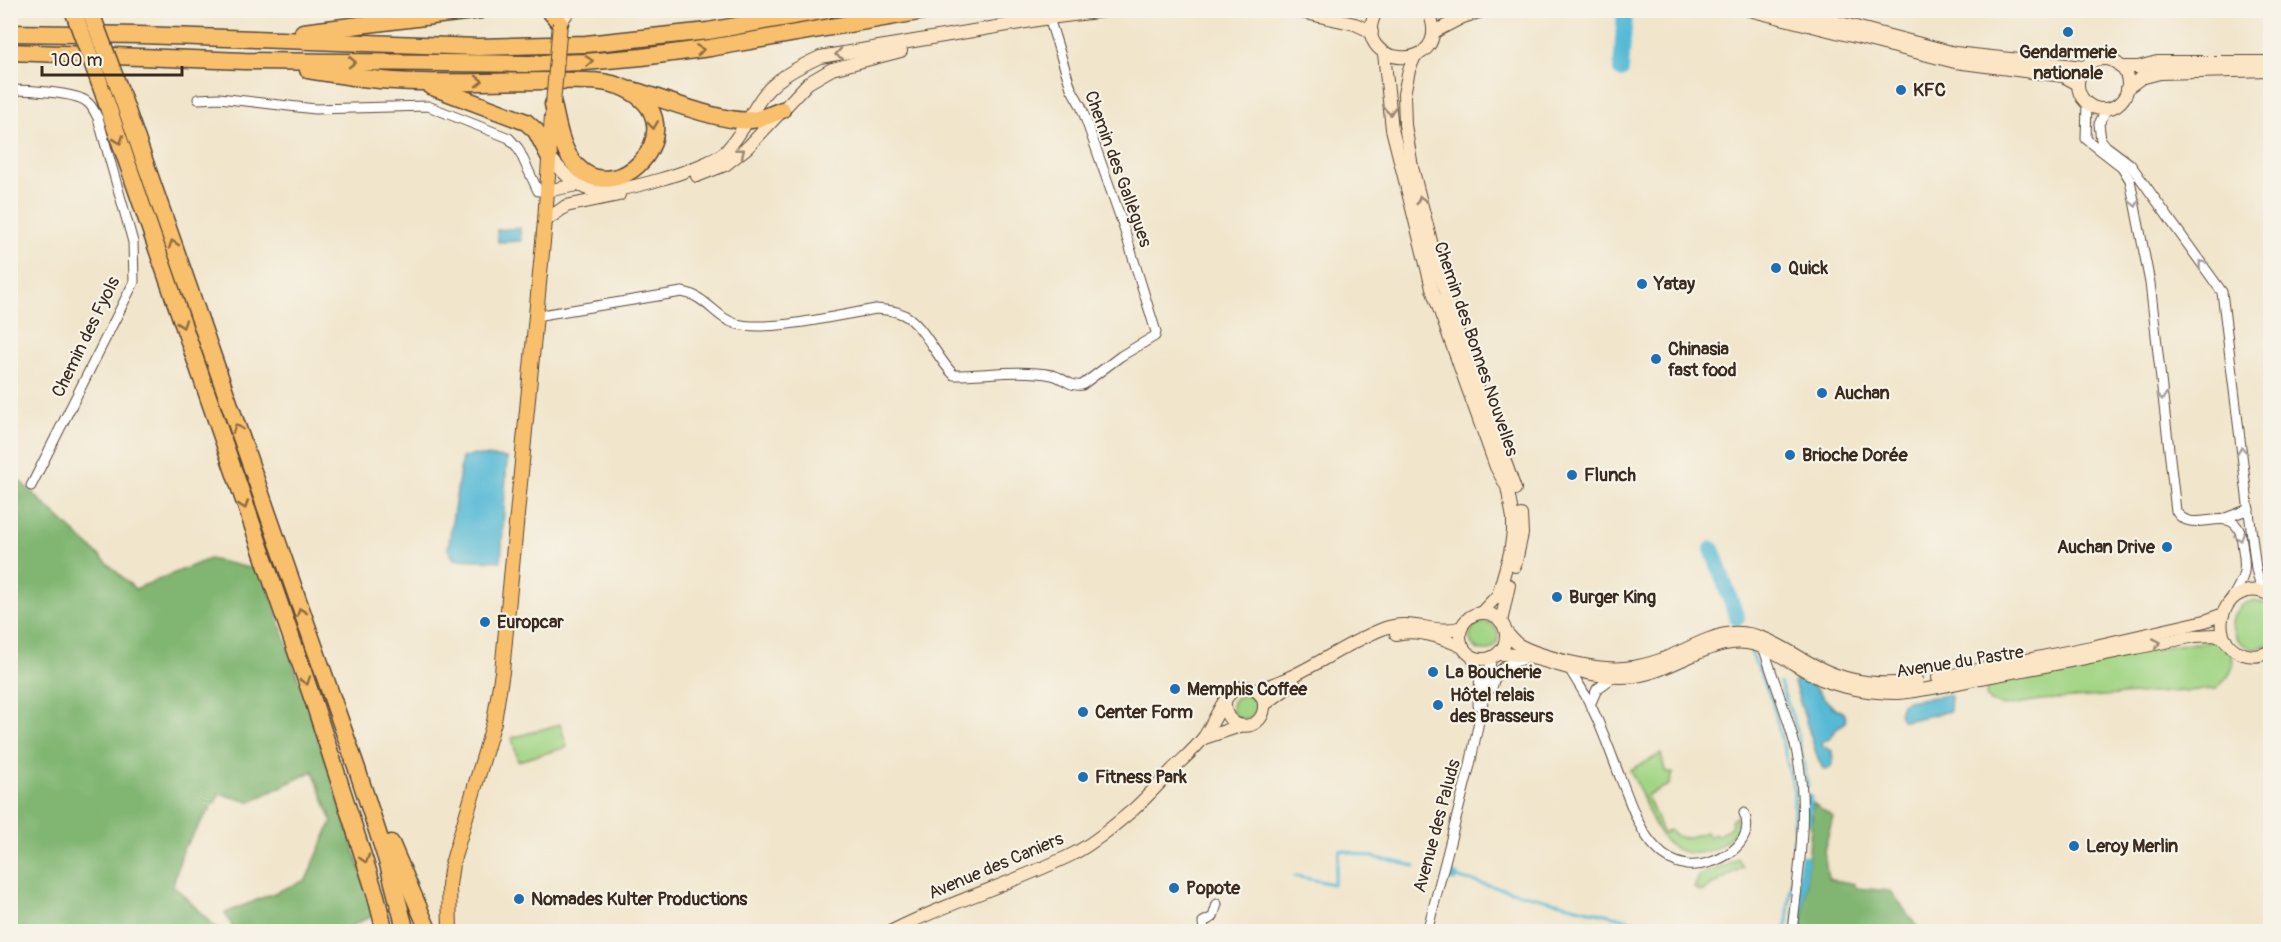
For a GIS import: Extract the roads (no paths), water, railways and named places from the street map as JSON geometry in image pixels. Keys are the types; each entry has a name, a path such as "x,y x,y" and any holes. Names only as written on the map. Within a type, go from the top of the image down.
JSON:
{"highway":[{"path":"73,10 315,706 376,896 385,932"},
{"path":"90,10 356,766 388,864 406,932"},
{"path":"250,39 481,10"},
{"path":"10,33 478,47 586,44 708,31 826,10"},
{"path":"10,52 252,61 529,64 631,58 710,48 930,10"},
{"path":"252,61 354,77 421,82 572,81 600,83 728,118 748,121 782,110"},
{"path":"421,82 526,122 536,131 549,156"},
{"path":"553,104 560,136 569,157 580,168 597,177 624,176 644,161 651,149 654,135 651,113 642,100 625,89"},
{"path":"356,766 372,796 429,932"}],"main road":[{"path":"452,932 449,885 458,839 494,722 502,672 545,221 557,14"}],"street":[{"path":"549,156 577,185 593,191 612,190 689,171 724,152 748,121 759,101 774,85 788,73 820,57 1049,18 1113,10"},
{"path":"1292,10 1355,24 1372,32"},
{"path":"1377,10 1372,24 1375,41 1384,53 1394,58 1406,59 1415,56 1429,45 1434,32 1428,10"},
{"path":"1434,32 1462,17 1485,10"},
{"path":"1749,10 1955,62 2063,76 2078,84"},
{"path":"1791,10 1955,53 2084,68 2099,59 2107,59 2121,67 2138,67 2157,62 2271,62"},
{"name":"Chemin des Gallègues","path":"535,316 682,292 706,301 728,320 753,327 876,309 891,310 902,313 912,320 954,375 1054,375 1074,386 1082,385 1121,356 1155,336 1156,332 1122,222 1085,117 1071,88 1049,18"},
{"path":"545,221 566,206 687,179 725,165 748,147 808,83 832,69 979,31"},
{"name":"Chemin des Bonnes Nouvelles","path":"1384,53 1392,129 1433,292 1492,456 1507,487 1513,518 1510,553 1497,595 1481,613"},
{"name":"Chemin des Bonnes Nouvelles","path":"1415,56 1409,70 1404,94 1404,125 1412,167 1455,324 1514,485 1521,518 1519,555 1505,597 1503,627"},
{"path":"2121,67 2126,76 2127,88"},
{"path":"2084,68 2078,84 2079,91 2087,103 2093,107 2107,108"},
{"path":"2230,601 2244,592 2266,593 2256,569 2222,292 2130,164 2101,140 2099,124 2107,108 2121,100 2127,88 2140,78 2160,73 2271,70"},
{"name":"Chemin des Fyols","path":"10,90 36,90 79,97 87,102 98,118 133,242 134,282 31,486"},
{"path":"198,99 219,98 315,109 428,106 509,138 518,148 538,191 577,185"},
{"path":"2087,103 2086,139 2122,167 2130,180 2150,283 2176,511 2186,522 2223,519 2248,509"},
{"path":"546,191 566,206"},
{"path":"2223,519 2234,524 2240,531 2244,557 2244,579 2223,614 2222,630 2226,640 2241,653 2250,656 2268,655"},
{"path":"1264,705 1290,685 1385,636 1410,632 1445,639 1466,651 1480,659 1495,656 1504,644 1503,627 1492,615 1481,613 1469,618 1462,627 1460,637 1466,651"},
{"name":"Avenue du Pastre","path":"1503,627 1517,644 1534,651 1588,666 1625,668 1659,661 1717,636 1738,633 1767,640 1838,676 1861,681 1901,683 2091,647 2205,621 2223,614"},
{"path":"1255,690 1287,679 1385,628 1413,624 1449,631 1462,627"},
{"name":"Avenue du Pastre","path":"1495,656 1514,654 1570,670 1612,678 1654,673 1722,644 1736,642 1764,649 1822,679 1853,688 1897,693 2195,636 2215,635 2226,640"},
{"path":"1764,649 1796,750 1802,794 1802,835 1792,932"},
{"name":"Avenue des Paluds","path":"1466,651 1480,674 1477,709 1479,728"},
{"name":"Avenue des Paluds","path":"1427,932 1495,656"},
{"name":"Avenue des Paluds","path":"1479,728 1487,711 1498,671 1508,664 1532,659"},
{"path":"1570,670 1590,705 1646,837 1669,860 1688,865 1709,863 1724,857 1745,837 1748,825 1744,813"},
{"path":"1590,705 1597,690 1612,678"},
{"path":"1249,687 1255,690 1262,696 1264,705 1264,711 1257,722 1240,726 1230,720 1225,709 1225,702 1230,693 1236,689 1249,687"},
{"name":"Avenue des Caniers","path":"879,932 1072,854 1101,835 1135,808 1203,739 1225,702"},
{"name":"Avenue des Caniers","path":"1203,739 1240,726"},
{"path":"1204,932 1203,922 1213,917 1217,904"},
{"name":"Avenue des Caniers","path":"890,932 906,923"}],"water":[{"path":"520,228 521,241 498,242 497,230"},
{"path":"471,455 507,458 501,561 454,559 448,549 462,458"},
{"path":"1796,680 1808,683 1835,708 1845,714 1846,722 1838,727 1831,737 1822,742 1823,746 1832,751 1833,764 1827,770 1823,769 1817,756 1794,683"},
{"path":"1951,696 1950,711 1902,720 1899,713 1902,704 1907,701"}],"waterway":[{"path":"1621,70 1625,10"},
{"path":"1712,549 1737,618"},
{"path":"1751,652 1772,701 1794,790 1794,856 1786,932"},
{"path":"1780,683 1797,730 1808,786"},
{"path":"1806,822 1808,798"},
{"path":"1295,876 1333,884 1340,850 1415,866"},
{"path":"1797,932 1804,859"},
{"path":"1449,876 1454,877"},
{"path":"1454,877 1679,932"}],"place":[{"name":"Gendarmerie nationale","path":"2068,32"},
{"name":"KFC","path":"1901,90"},
{"name":"Quick","path":"1776,268"},
{"name":"Yatay","path":"1642,284"},
{"name":"Chinasia fast food","path":"1656,359"},
{"name":"Auchan","path":"1822,393"},
{"name":"Brioche Dorée","path":"1790,455"},
{"name":"Flunch","path":"1572,475"},
{"name":"Auchan Drive","path":"2167,547"},
{"name":"Burger King","path":"1557,597"},
{"name":"Europcar","path":"485,622"},
{"name":"La Boucherie","path":"1433,672"},
{"name":"Memphis Coffee","path":"1175,689"},
{"name":"Hôtel relais des Brasseurs","path":"1438,705"},
{"name":"Center Form","path":"1083,712"},
{"name":"Fitness Park","path":"1083,777"},
{"name":"Leroy Merlin","path":"2074,846"},
{"name":"Popote","path":"1174,888"},
{"name":"Nomades Kulter Productions","path":"519,899"}]}
